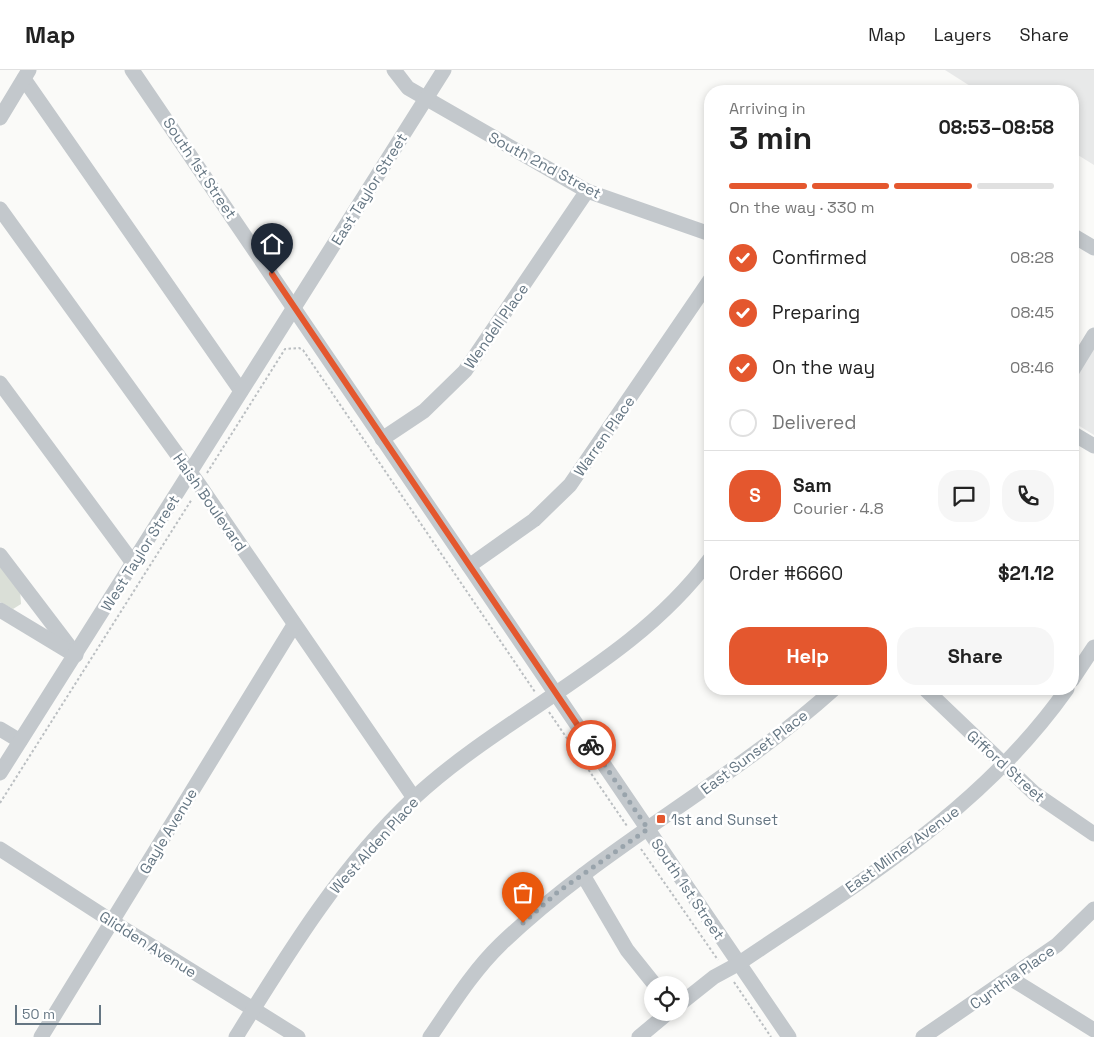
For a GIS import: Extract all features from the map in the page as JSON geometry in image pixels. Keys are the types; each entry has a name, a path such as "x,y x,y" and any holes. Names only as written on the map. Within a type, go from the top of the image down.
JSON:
{"street":[{"name":"South 1st Street","path":"132,70 648,829 732,967 788,1037"},
{"name":"South 2nd Street","path":"394,70 408,88 587,191 704,232"},
{"name":"East Taylor Street","path":"294,307 444,70"},
{"path":"0,118 26,75 240,391"},
{"name":"Wendell Place","path":"382,439 424,411 465,371 587,191"},
{"name":"Haish Boulevard","path":"0,209 200,486 414,798"},
{"path":"1079,239 1094,248"},
{"name":"Warren Place","path":"469,566 534,520 570,485 704,289"},
{"name":"West Taylor Street","path":"0,773 294,307"},
{"path":"1079,360 1094,335"},
{"path":"0,383 133,563"},
{"path":"1079,437 1094,446"},
{"path":"0,555 76,655"},
{"name":"West Alden Place","path":"236,1037 324,901 348,871 414,798 474,750 556,694 650,623 676,598 704,566"},
{"path":"0,610 76,655"},
{"name":"Gayle Avenue","path":"41,1037 294,625"},
{"path":"1079,670 1094,647"},
{"name":"East Sunset Place","path":"430,1037 477,970 500,945 559,891 766,746 827,695"},
{"name":"Gifford Street","path":"930,695 1002,766 1034,794 1094,834"},
{"name":"East Milner Avenue","path":"689,998 916,843 958,809 1002,766 1046,718 1062,695"},
{"path":"0,729 20,741"},
{"name":"Glidden Avenue","path":"0,849 298,1037"},
{"path":"583,875 627,950 648,976"},
{"name":"Cynthia Place","path":"923,1037 1057,945 1094,909"},
{"path":"1010,978 1094,1030"},
{"path":"639,1037 658,1021"}],"path":[{"path":"0,804 285,350 299,348 303,350 542,704 635,837 732,967 771,1037"}],"shaded area":[{"path":"945,70 1094,70 1094,165 1079,156 1079,85 969,85"},
{"path":"1094,346 1094,435 1079,426 1079,370"},
{"path":"0,562 20,590 21,604 13,609 0,602"}],"way so far":[{"path":"523,923 559,891 648,829 591,745"}],"place":[{"name":"1st and Sunset","path":"661,819"}],"route":[{"path":"272,274 591,745"}]}
